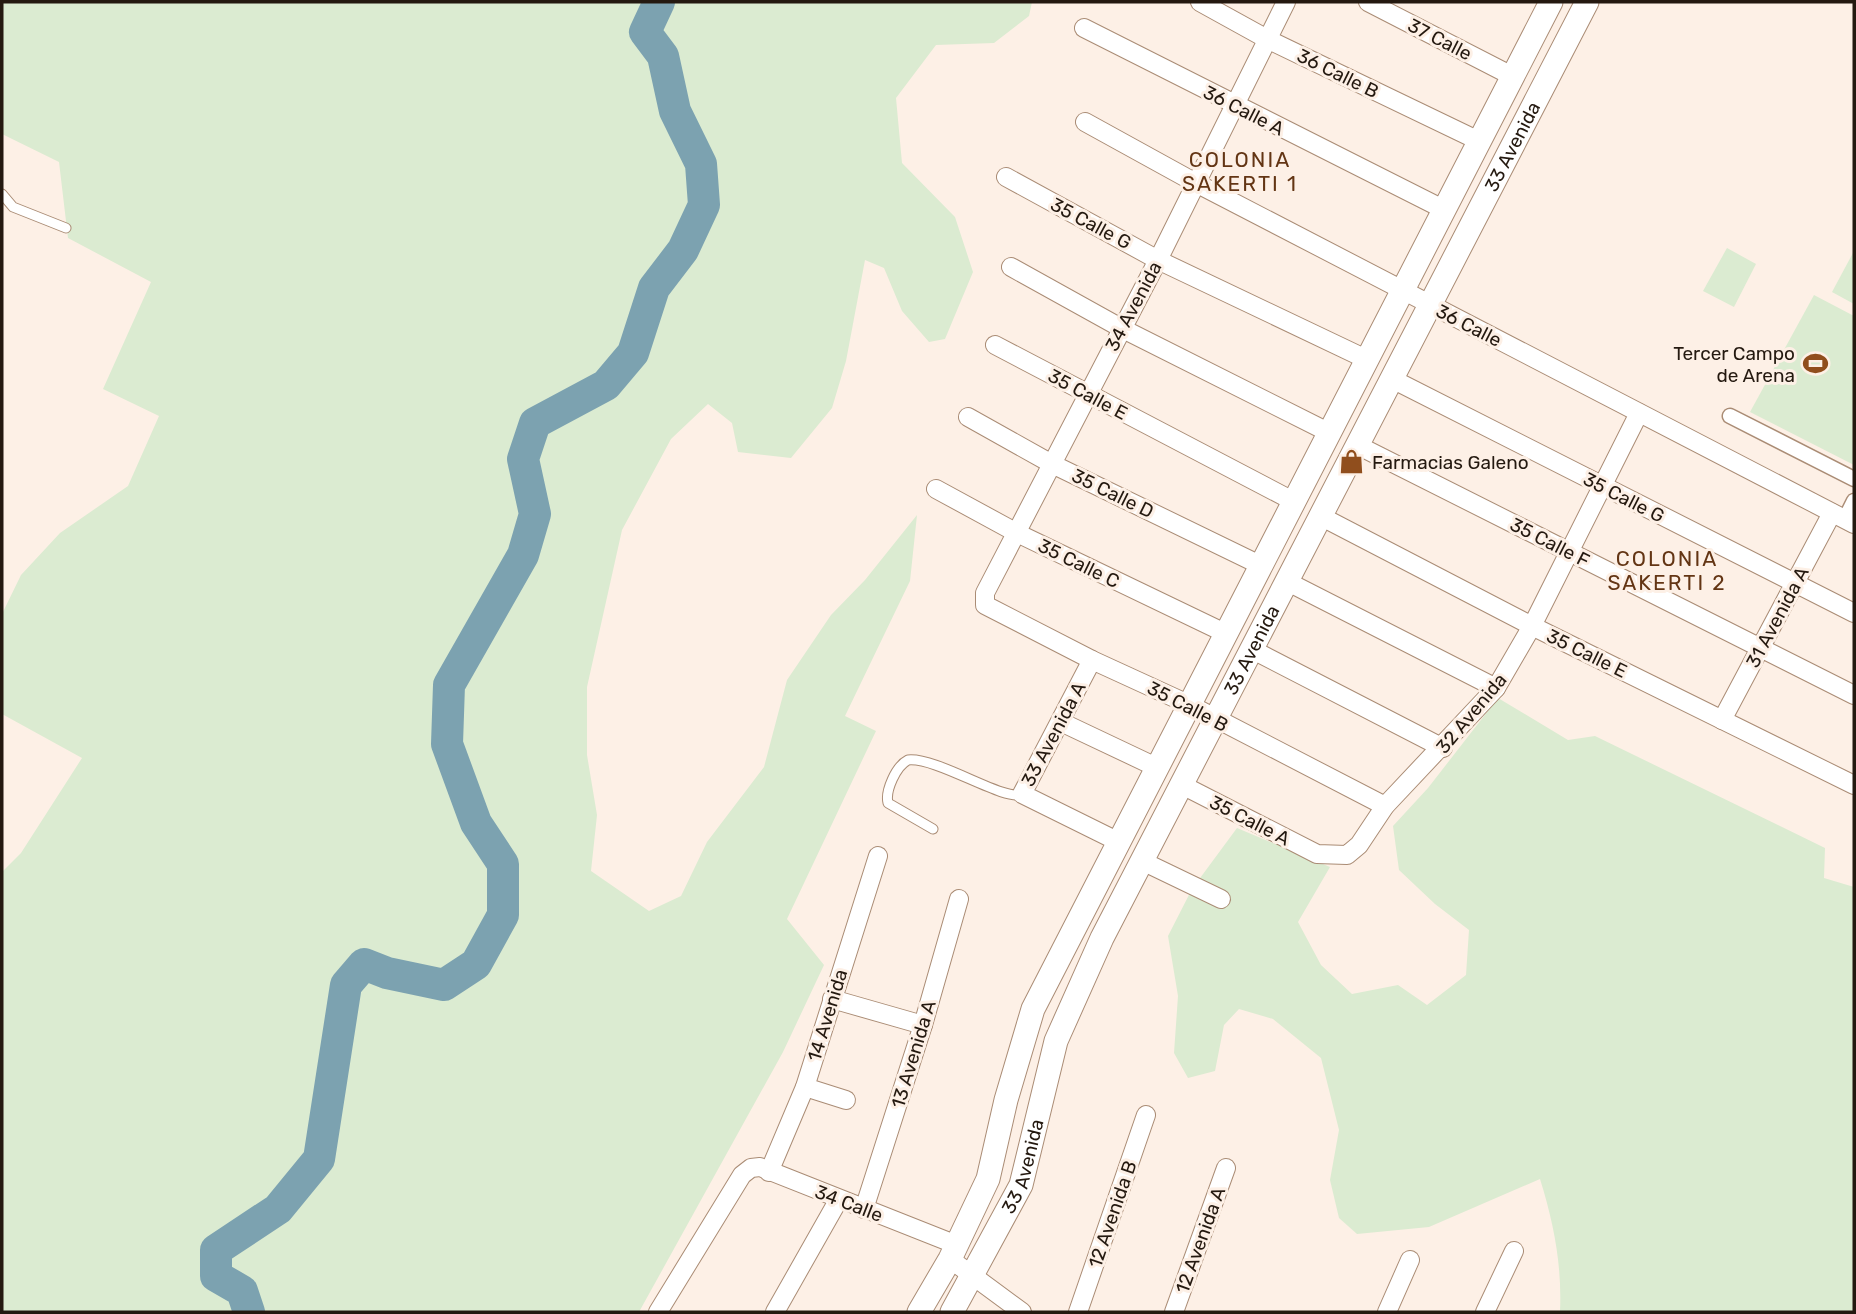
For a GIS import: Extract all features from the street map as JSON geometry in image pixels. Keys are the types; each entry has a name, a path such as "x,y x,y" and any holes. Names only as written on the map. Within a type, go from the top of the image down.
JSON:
{"street":[{"name":"36 Calle B","path":"1200,2 1267,39 1479,141"},
{"name":"34 Avenida","path":"989,610 985,605 985,593 1158,260 1194,182 1286,2"},
{"name":"37 Calle","path":"1368,2 1513,76"},
{"name":"33 Avenida","path":"919,1312 953,1252 988,1179 1006,1100 1034,1009 1117,841 1550,2"},
{"name":"33 Avenida","path":"953,1312 1021,1185 1056,1041 1102,937 1394,380 1587,2"},
{"name":"36 Calle A","path":"1084,27 1234,106 1444,209"},
{"name":"36 Calle","path":"1085,122 1194,182 1844,519"},
{"name":"35 Calle G","path":"1006,177 1158,260 1366,359"},
{"path":"1011,267 1122,328 1328,432"},
{"name":"35 Calle E","path":"995,345 1293,500"},
{"name":"35 Calle G","path":"1394,380 1854,613"},
{"name":"32 Avenida","path":"1317,855 1348,855 1359,845 1385,806 1444,748 1496,688 1532,626 1639,413"},
{"path":"1730,416 1854,479"},
{"name":"35 Calle D","path":"968,417 1052,464 1260,565"},
{"name":"35 Calle F","path":"1359,446 1854,695"},
{"name":"35 Calle C","path":"936,489 1017,533 1225,633"},
{"path":"1844,519 1854,501"},
{"name":"35 Calle E","path":"1322,517 1532,626 1854,785"},
{"name":"31 Avenida A","path":"1722,720 1795,582 1844,519"},
{"path":"1288,582 1496,688"},
{"name":"35 Calle B","path":"989,610 1188,704 1385,806"},
{"path":"1253,650 1444,748"},
{"name":"33 Avenida A","path":"1022,794 1092,660"},
{"path":"1060,722 1156,768"},
{"name":"35 Calle A","path":"1182,785 1317,855"},
{"path":"1022,794 1117,841"},
{"name":"14 Avenida","path":"769,1172 805,1087 878,856"},
{"path":"1142,861 1221,899"},
{"name":"13 Avenida A","path":"863,1209 923,1025 959,899"},
{"path":"832,999 923,1025"},
{"path":"805,1087 846,1100"},
{"name":"12 Avenida B","path":"1078,1312 1146,1115"},
{"name":"34 Calle","path":"658,1312 742,1175 751,1168 760,1167 863,1209 953,1252 973,1276 1022,1312"},
{"name":"12 Avenida A","path":"1174,1312 1226,1168"},
{"path":"775,1312 839,1199"},
{"path":"1485,1312 1514,1251"},
{"path":"1387,1312 1410,1260"}],"lane":[{"path":"2,194 13,208 66,228"},
{"name":"33 Avenida A","path":"933,829 888,803 887,792 903,762 908,760 953,770 1010,796 1022,794"}],"green space":[{"path":"2,2 1032,2 1029,16 994,43 936,45 896,98 902,163 955,217 973,272 945,339 929,342 902,311 884,268 865,260 846,361 832,408 791,458 738,452 732,423 708,404 671,439 622,530 587,687 587,755 597,815 591,871 649,911 681,896 707,842 764,767 787,680 831,615 865,580 917,515 910,581 845,716 876,731 787,919 824,965 783,1052 639,1312 2,1312 2,872 21,853 82,758 2,714 2,614 21,575 60,533 128,486 159,416 103,389 151,282 68,238 59,162 2,134"},
{"path":"1727,248 1756,264 1734,307 1703,291"},
{"path":"1854,251 1854,304 1832,292"},
{"name":"Tercer Campo de Arena","path":"1814,295 1854,316 1854,465 1750,412"},
{"path":"1498,698 1568,740 1595,736 1825,848 1824,878 1854,887 1854,1312 1560,1312 1556,1245 1540,1179 1429,1227 1357,1234 1339,1218 1330,1180 1339,1130 1321,1058 1273,1019 1239,1009 1224,1025 1215,1071 1188,1078 1174,1053 1178,996 1168,936 1192,889 1237,828 1330,867 1298,922 1321,965 1352,994 1398,985 1427,1005 1466,975 1469,930 1435,904 1399,870 1393,826 1428,788"}],"waterway":[{"path":"249,1312 242,1291 216,1276 216,1250 278,1209 319,1159 346,985 364,964 387,973 444,985 476,964 503,915 503,864 476,823 447,744 449,685 523,555 535,514 523,459 535,423 606,385 633,353 654,288 683,250 704,205 701,164 675,111 663,56 645,32 659,2"}],"place":[{"name":"Tercer Campo de Arena","path":"1815,364"},
{"name":"Farmacias Galeno","path":"1352,462"}],"district":[{"name":"COLONIA SAKERTI 1","path":"1240,172"},
{"name":"COLONIA SAKERTI 2","path":"1667,571"}]}
